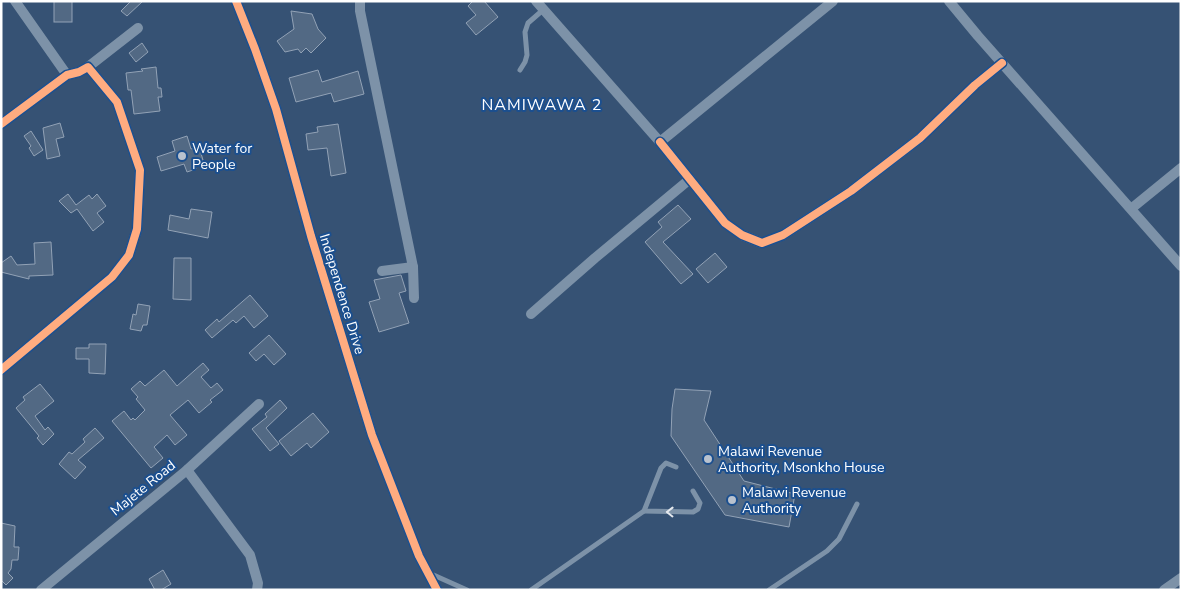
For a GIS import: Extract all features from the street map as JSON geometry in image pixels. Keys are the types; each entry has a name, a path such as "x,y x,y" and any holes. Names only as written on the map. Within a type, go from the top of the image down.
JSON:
{"street":[{"path":"15,1 67,75"},
{"name":"Independence Drive","path":"236,1 276,109 311,236 372,435 426,572 437,590"},
{"path":"360,1 360,11 413,267 414,298"},
{"path":"536,1 660,142 725,223 742,235 762,243 782,235 851,191 904,150 1002,63"},
{"path":"660,142 833,1"},
{"path":"950,1 1002,63 1132,208 1181,266"},
{"path":"1,124 67,75 88,67 138,28"},
{"path":"1,370 112,277 129,255 137,229 140,170 117,102 88,67"},
{"path":"1132,208 1181,168"},
{"path":"531,314 690,179"},
{"path":"382,271 413,267"},
{"name":"Majete Road","path":"41,590 187,470 258,404"},
{"path":"187,470 250,555 258,583 257,590"},
{"path":"1164,590 1181,578"}],"lane":[{"path":"520,70 527,55 525,32 528,23 543,10"},
{"path":"531,590 644,511 661,468 666,463 676,467"},
{"path":"644,511 693,512 698,509 700,503 693,492"},
{"path":"769,590 827,551 839,539 857,504"},
{"path":"426,572 467,590"}],"building":[{"path":"54,1 72,1 72,22 54,22"},
{"path":"131,1 143,1 127,16 121,11"},
{"path":"473,1 484,1 498,17 476,35 466,23 476,15 468,6"},
{"path":"291,11 312,14 318,29 326,38 311,53 306,48 301,53 298,49 285,52 277,41 294,29"},
{"path":"142,43 148,52 136,62 129,53"},
{"path":"156,67 158,88 161,88 162,97 158,97 160,111 134,114 131,90 128,90 126,73"},
{"path":"318,70 322,82 358,71 364,94 334,102 331,93 296,102 289,78"},
{"path":"60,123 64,137 56,139 60,156 47,159 43,128"},
{"path":"338,124 346,173 331,176 327,148 308,150 306,134 318,132 317,127"},
{"path":"31,131 43,150 34,156 29,148 31,146 24,136"},
{"path":"187,136 191,149 199,147 203,160 194,163 196,169 187,172 184,164 161,171 157,157 175,151 172,141"},
{"path":"68,194 76,205 89,195 92,199 97,194 106,206 97,213 104,222 93,231 77,209 71,213 59,201"},
{"path":"678,205 691,219 663,242 693,274 681,284 645,242 662,227 658,222"},
{"path":"191,209 212,212 208,238 168,230 170,215 189,219"},
{"path":"51,242 53,275 29,276 29,279 1,272 1,263 11,256 17,265 35,264 34,243"},
{"path":"715,253 727,267 708,283 696,269"},
{"path":"174,258 191,258 191,300 173,299"},
{"path":"401,275 406,291 399,293 409,323 379,332 369,302 380,299 374,280"},
{"path":"250,295 268,316 254,328 244,316 236,323 233,320 212,338 205,330 217,319 219,322"},
{"path":"138,304 150,306 147,325 143,325 141,331 130,329 133,314 136,315"},
{"path":"269,335 286,354 274,365 264,354 256,361 249,353"},
{"path":"89,344 106,344 105,374 89,373 89,359 76,359 76,348 89,348"},
{"path":"203,363 209,370 201,377 211,388 217,383 223,390 210,400 212,402 199,413 188,400 170,415 187,435 175,445 167,435 154,447 163,458 151,468 112,421 124,411 131,420 133,418 135,420 145,410 131,389 140,381 145,386 164,370 177,386"},
{"path":"40,384 54,401 35,416 45,430 48,427 54,434 43,445 37,438 39,436 16,408 25,400 23,397"},
{"name":"Malawi Revenue Authority, Msonkho House","path":"675,389 711,391 704,420 744,481 795,494 789,527 725,515 671,436"},
{"path":"280,400 287,408 266,428 279,444 270,451 252,429 267,417 265,414"},
{"path":"313,413 329,432 311,448 307,443 291,456 279,441"},
{"path":"95,428 104,438 78,460 86,467 75,479 59,464 69,452 72,454 85,442 83,439"},
{"path":"1,523 15,526 14,547 19,547 18,560 12,560 11,569 8,573 13,578 6,585 1,580"},
{"path":"163,570 171,584 161,590 155,590 149,579"}],"cycle path":[{"path":"236,1 276,109 311,236 372,435 419,556 437,590"},
{"path":"660,142 725,223 742,235 762,243 783,235 851,191 920,138 975,85 1002,63"},
{"path":"1,124 67,75 88,67 117,102 140,170 137,229 129,255 112,277 1,370"}],"place":[{"name":"Water for People","path":"182,156"},
{"name":"Malawi Revenue Authority, Msonkho House","path":"708,459"},
{"name":"Malawi Revenue Authority","path":"732,500"}],"district":[{"name":"NAMIWAWA 2","path":"542,105"}]}
